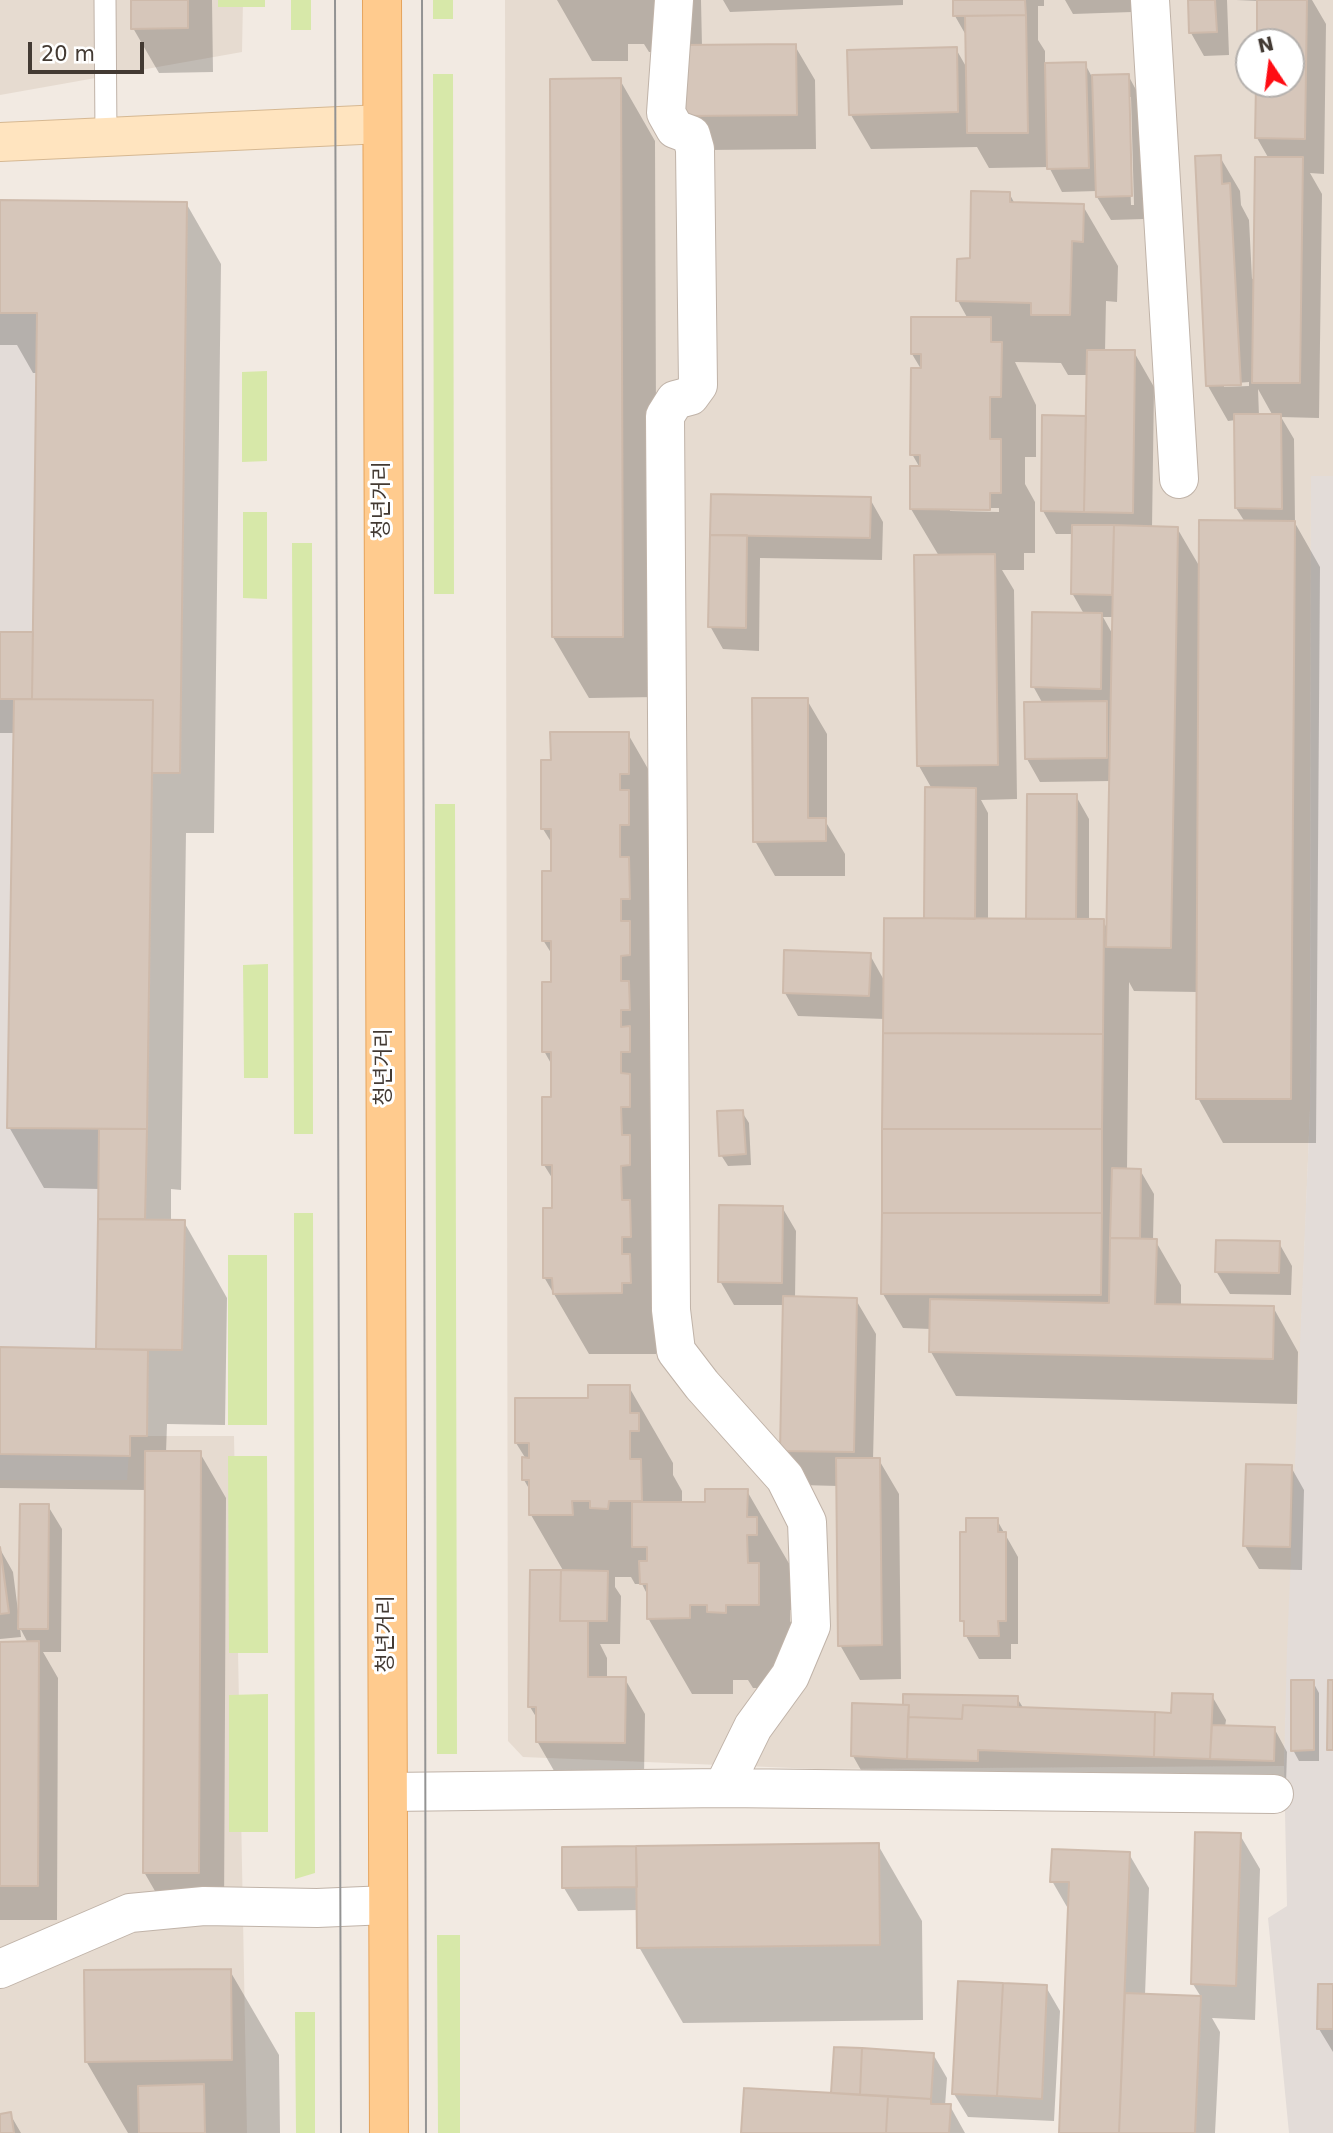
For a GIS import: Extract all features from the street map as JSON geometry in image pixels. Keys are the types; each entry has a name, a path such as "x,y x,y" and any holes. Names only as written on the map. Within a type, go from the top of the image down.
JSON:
{"main road":[{"name":"청년거리","path":"382,0 389,2133"}],"street":[{"path":"674,0 666,113 675,129 691,135 695,149 698,385 690,396 675,400 665,416 671,1310 676,1351 702,1385 785,1478 807,1522 811,1626 790,1676 753,1727 723,1788"},
{"path":"1150,0 1179,480"},
{"path":"0,142 382,124"},
{"path":"388,1792 723,1788 1274,1794"},
{"path":"0,1969 130,1913 204,1906 317,1908 388,1905"}],"lane":[{"path":"105,0 106,136"}],"shaded area":[{"path":"0,0 243,0 242,52 0,95"},
{"path":"505,0 1333,0 1333,476 1311,476 1310,1110 1284,1766 818,1769 523,1757 508,1741"},
{"path":"0,200 187,202 180,773 152,773 145,1219 185,1220 182,1350 148,1350 147,1436 130,1436 127,1480 0,1480"},
{"path":"1311,476 1333,476 1333,2133 1289,2133 1268,1918 1287,1906 1284,1766 1287,1648 1310,1110"},
{"path":"130,1436 234,1436 247,2133 0,2133 0,1480 126,1480"}],"green space":[{"path":"218,0 265,0 265,7 218,7"},
{"path":"291,0 311,0 311,30 291,30"},
{"path":"433,0 453,0 453,19 433,19"},
{"path":"433,74 453,74 454,594 434,594"},
{"path":"267,371 267,461 242,462 242,372"},
{"path":"243,512 267,512 267,599 243,598"},
{"path":"292,543 312,543 313,1134 294,1134"},
{"path":"435,804 455,804 457,1754 437,1754"},
{"path":"268,964 268,1078 244,1078 243,965"},
{"path":"294,1213 313,1213 315,1873 295,1879"},
{"path":"228,1255 267,1255 267,1425 228,1425"},
{"path":"228,1456 267,1456 268,1653 229,1653"},
{"path":"268,1694 268,1832 229,1832 229,1695"},
{"path":"437,1935 460,1935 460,2133 438,2133"},
{"path":"295,2012 315,2012 315,2133 296,2133"}],"building":[{"path":"131,0 188,0 188,28 131,29"},
{"path":"953,0 1025,0 1026,15 953,16"},
{"path":"1188,0 1215,0 1217,32 1189,33"},
{"path":"1257,0 1307,0 1305,139 1255,138 1256,98 1305,98 1305,28 1257,28"},
{"path":"1026,15 1028,133 967,133 965,16"},
{"path":"796,44 797,115 685,116 684,45"},
{"path":"957,47 958,112 849,115 847,50"},
{"path":"1086,62 1089,168 1047,169 1045,63"},
{"path":"1129,74 1132,196 1096,197 1092,75"},
{"path":"621,78 623,637 552,637 550,79"},
{"path":"1221,155 1222,184 1230,183 1241,385 1206,386 1195,156"},
{"path":"1255,157 1303,157 1300,383 1252,383"},
{"path":"971,191 1010,192 1010,202 1084,204 1083,242 1072,241 1070,315 1031,315 1031,303 956,301 957,259 970,258"},
{"path":"0,200 187,202 180,773 152,773 153,700 32,699 37,313 0,313"},
{"path":"911,317 991,317 991,342 1002,342 1001,397 990,397 990,439 1001,439 1001,493 990,493 990,510 910,509 910,466 920,466 920,455 910,455 911,368 921,368 921,354 911,354"},
{"path":"1087,350 1135,350 1133,513 1084,512"},
{"path":"1234,414 1281,414 1282,509 1235,508"},
{"path":"1042,415 1086,416 1084,512 1041,511"},
{"path":"711,494 871,497 870,538 710,535"},
{"path":"1199,520 1295,521 1291,1099 1196,1099"},
{"path":"1072,525 1114,525 1112,595 1071,594"},
{"path":"1114,525 1178,527 1171,948 1106,947"},
{"path":"710,535 747,535 746,628 708,627"},
{"path":"995,554 998,765 917,766 914,555"},
{"path":"1032,612 1102,613 1101,689 1031,687"},
{"path":"0,632 33,632 32,699 0,699"},
{"path":"752,698 808,698 808,818 826,818 826,841 753,842"},
{"path":"14,699 153,700 147,1129 7,1128"},
{"path":"1107,701 1107,758 1025,759 1024,702"},
{"path":"550,732 629,732 629,774 620,774 620,790 629,790 629,825 620,825 620,857 629,857 630,899 621,899 621,921 630,921 630,955 621,956 621,981 629,981 630,1010 621,1010 621,1027 630,1026 630,1052 621,1052 621,1073 630,1074 630,1107 621,1107 622,1135 630,1135 630,1165 621,1166 622,1200 630,1200 631,1237 622,1237 622,1254 630,1254 631,1283 622,1283 622,1293 553,1294 552,1278 543,1278 543,1208 552,1208 552,1165 542,1165 542,1097 551,1097 551,1052 542,1052 542,982 551,982 551,941 542,941 542,871 551,871 551,829 541,829 541,760 551,760"},
{"path":"925,787 976,788 975,919 924,918"},
{"path":"1027,794 1077,794 1076,919 1026,919"},
{"path":"884,918 1104,919 1103,1034 883,1033"},
{"path":"784,950 871,953 869,996 783,993"},
{"path":"883,1033 1103,1034 1102,1129 882,1129"},
{"path":"743,1110 746,1154 719,1156 717,1111"},
{"path":"99,1129 147,1129 145,1219 98,1219"},
{"path":"882,1129 1102,1129 1102,1213 882,1213"},
{"path":"1112,1168 1141,1169 1140,1238 1110,1238"},
{"path":"719,1205 783,1206 782,1283 718,1282"},
{"path":"882,1213 1102,1213 1101,1295 881,1294"},
{"path":"98,1219 185,1220 182,1350 96,1349"},
{"path":"1110,1238 1157,1239 1155,1304 1274,1306 1273,1359 929,1352 930,1299 1109,1303"},
{"path":"1216,1240 1280,1241 1279,1273 1215,1272"},
{"path":"783,1296 857,1298 854,1452 780,1451"},
{"path":"0,1347 148,1350 147,1436 130,1436 130,1456 0,1454"},
{"path":"588,1385 630,1385 630,1413 639,1413 639,1431 630,1431 630,1459 641,1459 642,1501 609,1501 608,1509 590,1508 590,1501 572,1501 573,1515 529,1515 529,1480 522,1480 522,1457 529,1458 529,1443 515,1443 515,1398 588,1398"},
{"path":"145,1451 201,1451 199,1873 143,1873"},
{"path":"836,1458 880,1458 882,1645 838,1646"},
{"path":"1246,1464 1292,1465 1290,1547 1243,1546"},
{"path":"705,1489 748,1489 747,1517 757,1517 757,1535 747,1535 748,1563 759,1563 759,1605 726,1605 726,1613 707,1612 707,1605 690,1605 690,1618 647,1619 647,1584 640,1584 639,1561 647,1561 647,1547 632,1547 632,1502 705,1502"},
{"path":"20,1504 49,1504 48,1629 18,1629"},
{"path":"966,1518 998,1518 998,1532 1006,1532 1006,1621 998,1621 999,1636 964,1636 964,1621 960,1621 960,1532 966,1532"},
{"path":"0,1547 9,1613 0,1614"},
{"path":"530,1570 561,1570 560,1621 588,1621 588,1677 626,1677 625,1743 536,1742 536,1707 528,1707"},
{"path":"561,1570 608,1571 607,1621 560,1621"},
{"path":"39,1641 38,1886 0,1886 0,1642"},
{"path":"1291,1680 1314,1680 1314,1750 1291,1751"},
{"path":"1328,1680 1333,1680 1333,1750 1327,1750"},
{"path":"1172,1693 1213,1694 1210,1759 1154,1757 1155,1712 1171,1713"},
{"path":"903,1694 1018,1696 1018,1707 963,1705 962,1719 908,1717 909,1705 903,1705"},
{"path":"852,1703 909,1705 907,1759 851,1756"},
{"path":"963,1705 1155,1712 1154,1757 978,1750 978,1761 907,1759 908,1717 962,1719"},
{"path":"1212,1725 1275,1727 1274,1761 1210,1759"},
{"path":"1195,1832 1241,1833 1236,1986 1191,1984"},
{"path":"879,1843 880,1945 637,1948 636,1846"},
{"path":"636,1846 637,1887 562,1888 562,1847"},
{"path":"1052,1849 1130,1852 1119,2133 1059,2133 1069,1882 1050,1882"},
{"path":"231,1969 232,2060 85,2062 84,1970"},
{"path":"958,1981 1003,1983 997,2096 952,2094"},
{"path":"1003,1983 1047,1985 1042,2099 997,2096"},
{"path":"1318,1984 1333,1984 1333,2029 1317,2029"},
{"path":"1125,1993 1201,1996 1195,2133 1119,2133"},
{"path":"834,2047 862,2048 860,2095 831,2093"},
{"path":"862,2048 934,2053 931,2099 860,2095"},
{"path":"204,2084 205,2133 139,2133 138,2086"},
{"path":"744,2088 888,2096 886,2133 741,2133"},
{"path":"888,2096 931,2099 931,2104 951,2104 949,2133 886,2133"},
{"path":"11,2112 14,2133 0,2133 0,2114"}],"tram line":[{"path":"335,0 341,2133"},
{"path":"422,0 426,2133"}]}
